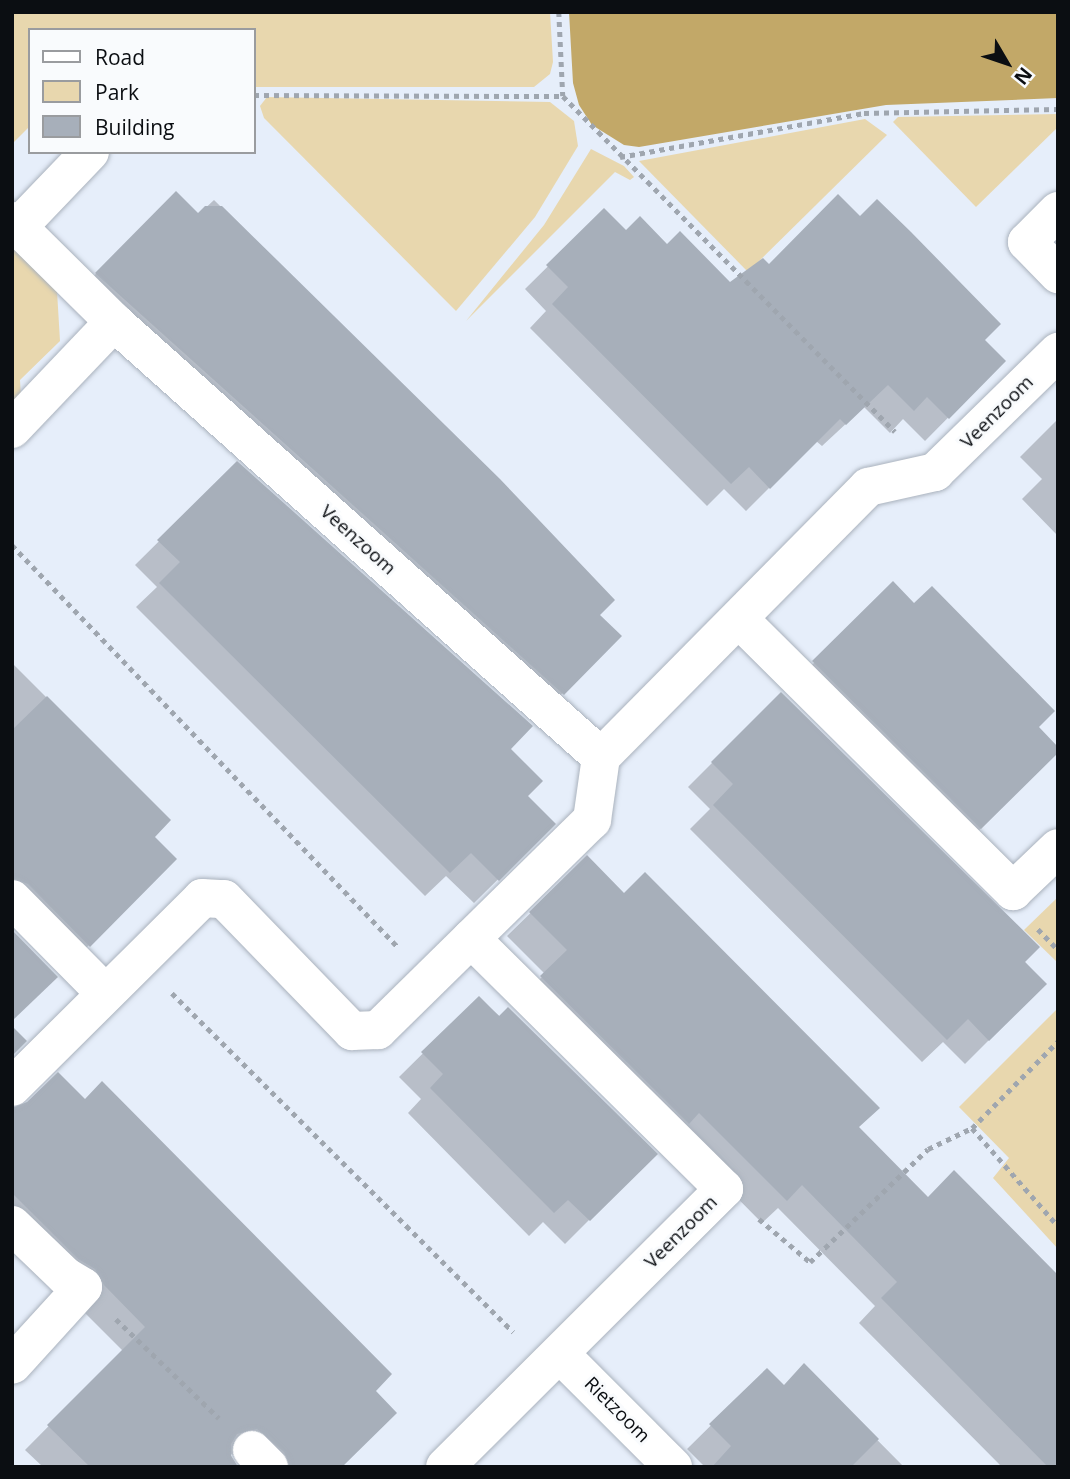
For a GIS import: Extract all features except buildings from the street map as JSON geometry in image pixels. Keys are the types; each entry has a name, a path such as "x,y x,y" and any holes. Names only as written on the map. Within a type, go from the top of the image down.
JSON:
{"street":[{"name":"Veenzoom","path":"88,154 15,224 114,322 601,757"},
{"path":"1058,211 1027,242 1058,274"},
{"path":"12,429 114,322"},
{"name":"Veenzoom","path":"935,472 1058,352"},
{"path":"12,1087 202,898 224,899 352,1031 378,1030 592,820 601,757 740,620 867,487 935,472"},
{"path":"740,620 1013,891 1058,848"},
{"path":"12,899 105,993"},
{"name":"Veenzoom","path":"445,1467 724,1189 471,939"},
{"path":"12,1224 65,1276 83,1287 12,1365"},
{"name":"Rietzoom","path":"554,1360 673,1467"}],"path":[{"path":"559,12 563,96 620,157 935,472"},
{"path":"256,95 563,96"},
{"path":"620,157 864,113 1058,109"},
{"path":"12,545 429,979"},
{"path":"138,960 554,1360"},
{"path":"724,1189 810,1262 928,1149 972,1128 1058,1041"},
{"path":"972,1128 1058,1226"},
{"path":"83,1287 261,1458"}],"green space":[{"path":"12,12 550,12 553,62 550,74 534,87 256,87 256,28 28,28 28,128 12,144"},
{"path":"267,97 550,102 574,121 578,146 535,217 456,311 264,118 260,106"},
{"path":"1058,114 1058,127 976,207 893,122 898,117"},
{"path":"865,119 887,135 748,272 639,161"},
{"path":"591,149 624,166 634,177 630,180 615,172 466,321 544,225"},
{"path":"12,247 57,291 60,341 20,380 21,398 12,406"},
{"path":"1058,897 1058,963 1024,930"},
{"path":"1058,1008 1058,1249 993,1178 1009,1158 959,1107"}],"shaded area":[{"path":"569,12 1058,12 1058,98 886,105 639,147 624,145 592,125 579,105 573,83"}]}
